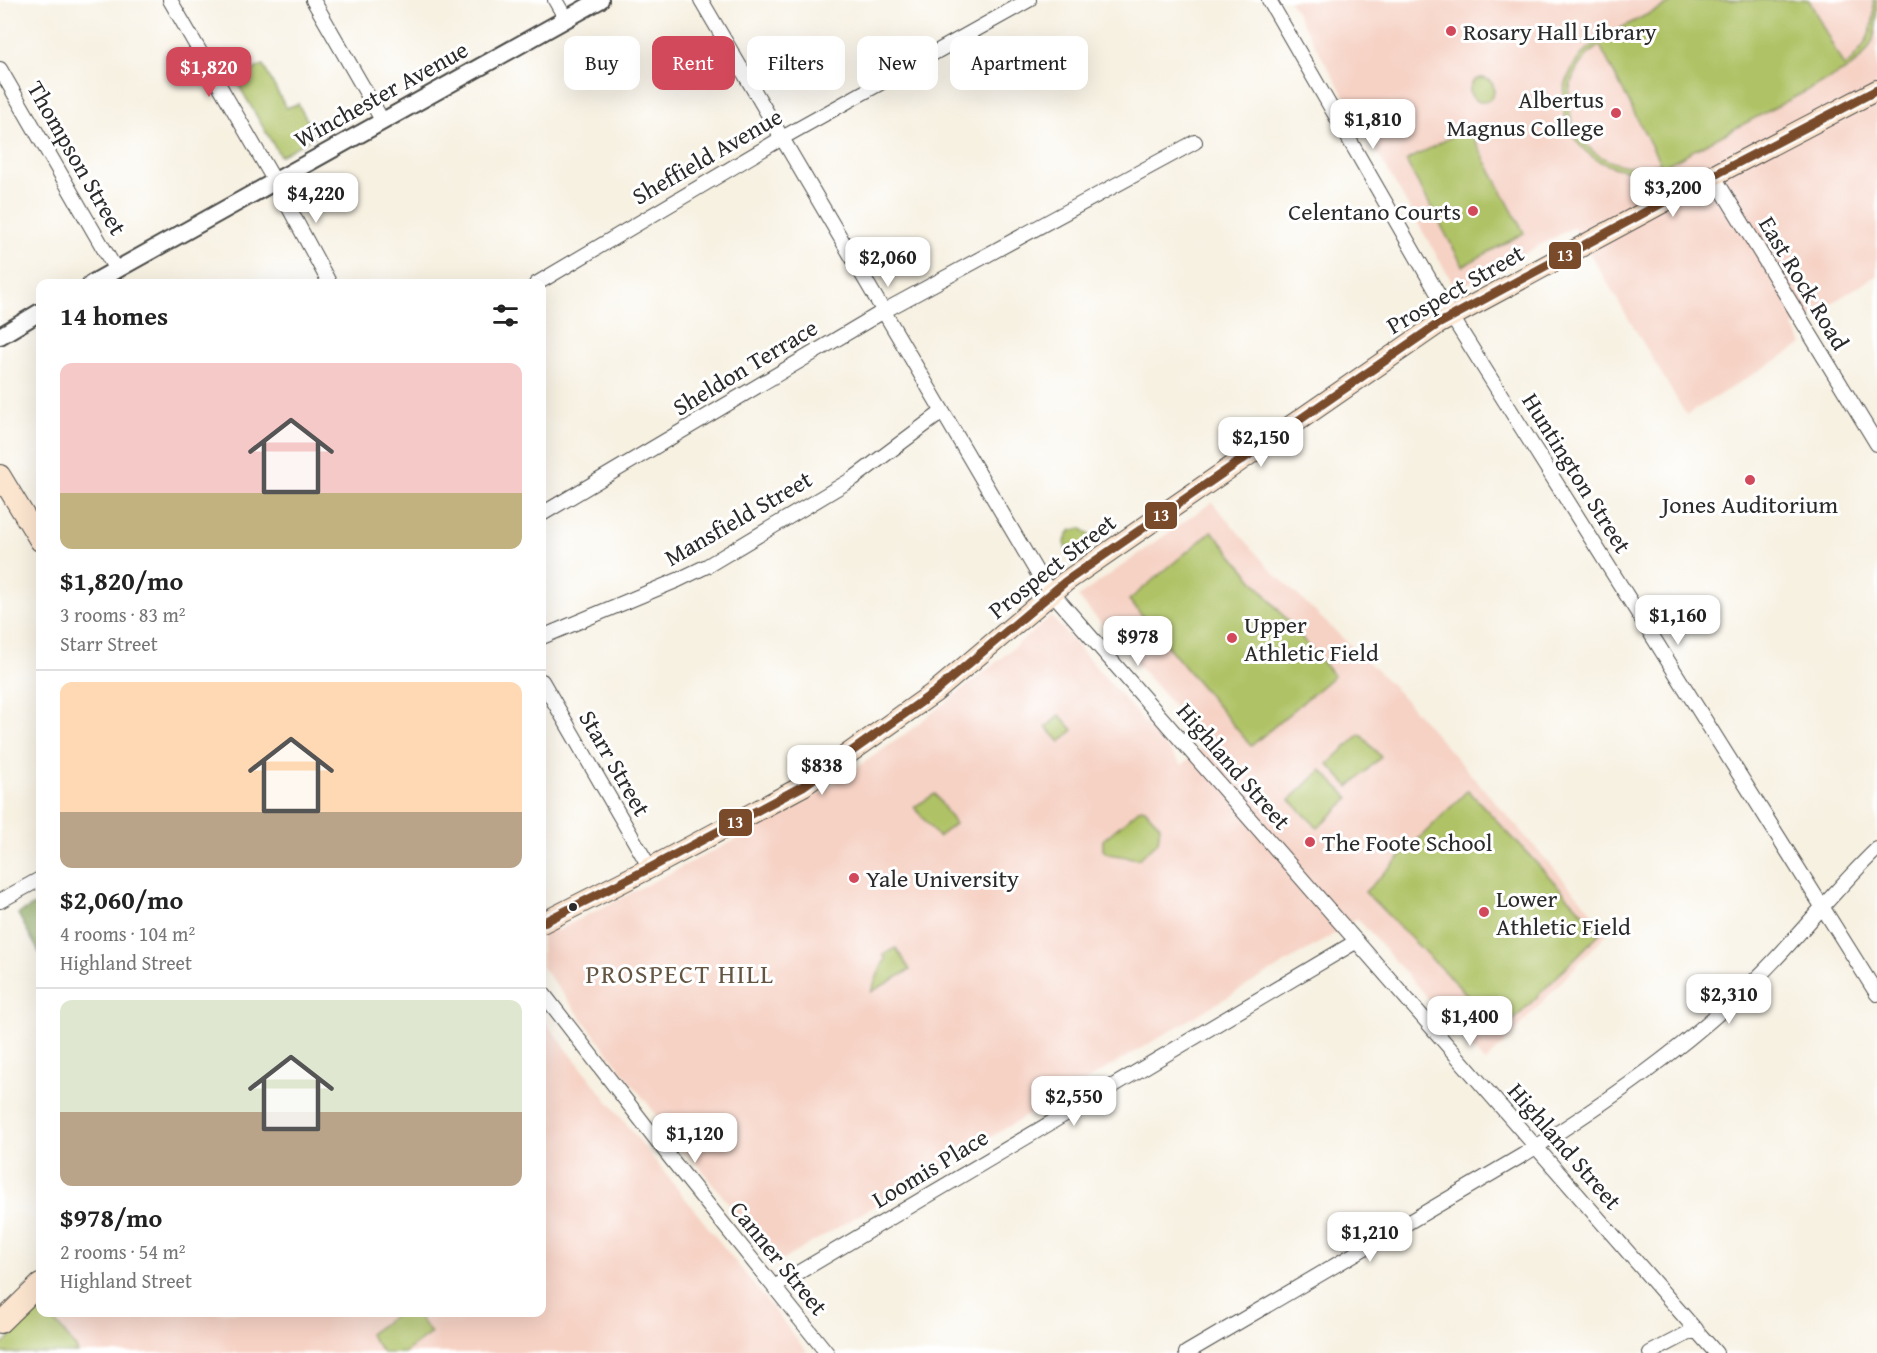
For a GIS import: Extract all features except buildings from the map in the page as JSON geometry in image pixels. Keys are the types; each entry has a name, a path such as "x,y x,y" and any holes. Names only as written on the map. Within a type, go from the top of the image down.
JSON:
{"main road":[{"name":"Prospect Street","path":"546,921 783,798 828,769 935,692 1053,593 1391,355 1452,316 1877,90"},
{"path":"0,475 36,534"},
{"path":"0,1323 36,1288"}],"street":[{"path":"170,0 274,180 327,279"},
{"path":"314,0 382,120"},
{"path":"555,0 566,19"},
{"name":"Winchester Avenue","path":"100,279 600,0"},
{"name":"Highland Street","path":"701,0 1042,581 1716,1353"},
{"name":"Sheffield Avenue","path":"544,279 782,138 1029,0"},
{"name":"Huntington Street","path":"1269,0 1452,316 1877,994"},
{"name":"Thompson Street","path":"0,69 116,270"},
{"name":"Sheldon Terrace","path":"546,512 884,311 1195,142"},
{"name":"East Rock Road","path":"1713,176 1877,444"},
{"path":"0,336 36,314"},
{"name":"Mansfield Street","path":"546,635 707,566 854,478 942,412"},
{"name":"Starr Street","path":"546,688 650,868"},
{"path":"1186,1353 1536,1147 1601,1106 1690,1039 1756,979 1877,849"},
{"path":"0,901 36,881"},
{"name":"Loomis Place","path":"774,1287 1357,941"},
{"name":"Canner Street","path":"546,997 826,1353"},
{"path":"1650,1353 1696,1329"}],"shaded area":[{"name":"Albertus Magnus College","path":"1289,0 1877,0 1877,275 1793,327 1803,344 1686,415 1574,227 1456,289"},
{"name":"The Foote School","path":"1212,502 1269,568 1392,685 1609,931 1485,1063 1357,918 1336,933 776,1264 699,1166 678,1143 546,972 546,912 556,931 780,817 901,737 987,670 1051,616 1182,765 1207,744 1078,597"},
{"path":"546,1023 808,1353 0,1353 36,1316 546,1317"}],"green space":[{"path":"1677,0 1809,0 1844,67 1858,53 1868,37 1873,19 1873,0 1877,0 1875,31 1873,40 1864,55 1846,70 1664,166 1638,171 1615,168 1594,158 1578,144 1568,125 1563,104 1567,81 1579,58 1587,50 1610,34","holes":["1600,46 1660,163 1632,166 1608,160 1589,147 1576,129 1569,108 1570,86 1580,65"]},
{"path":"263,65 286,108 298,104 316,136 280,156 235,79"},
{"path":"1482,78 1491,81 1494,90 1491,99 1482,102 1473,99 1470,90 1473,81"},
{"name":"Celentano Courts","path":"1468,128 1524,233 1463,266 1406,161"},
{"path":"1081,528 1094,539 1069,557 1065,547 1066,537 1070,531"},
{"name":"Upper Athletic Field","path":"1212,531 1334,676 1251,746 1129,600"},
{"path":"1060,715 1073,730 1060,742 1046,727"},
{"path":"1360,734 1381,757 1349,787 1328,764"},
{"path":"1321,770 1349,798 1318,828 1290,800"},
{"name":"Lower Athletic Field","path":"1468,790 1601,932 1503,1031 1365,892"},
{"path":"935,794 955,824 938,837 914,807"},
{"path":"1141,808 1145,809 1160,826 1158,842 1139,859 1108,854 1103,850 1103,840"},
{"path":"36,904 36,947 18,914"},
{"path":"896,948 910,970 871,992 886,959 883,955"},
{"path":"36,1312 36,1317 52,1317 78,1353 0,1353 0,1347"},
{"path":"392,1317 418,1317 431,1333 404,1353 383,1353 369,1334"}],"transit line":[{"name":"13","path":"546,921 803,786 935,692 1065,582 1438,324 1877,90"}],"place":[{"name":"Rosary Hall Library","path":"1451,31"},
{"name":"Albertus Magnus College","path":"1616,113"},
{"name":"Celentano Courts","path":"1473,211"},
{"name":"Jones Auditorium","path":"1750,480"},
{"name":"Upper Athletic Field","path":"1232,638"},
{"name":"The Foote School","path":"1310,842"},
{"name":"Yale University","path":"854,878"},
{"name":"Lower Athletic Field","path":"1484,912"}],"district":[{"name":"PROSPECT HILL","path":"680,973"}]}
